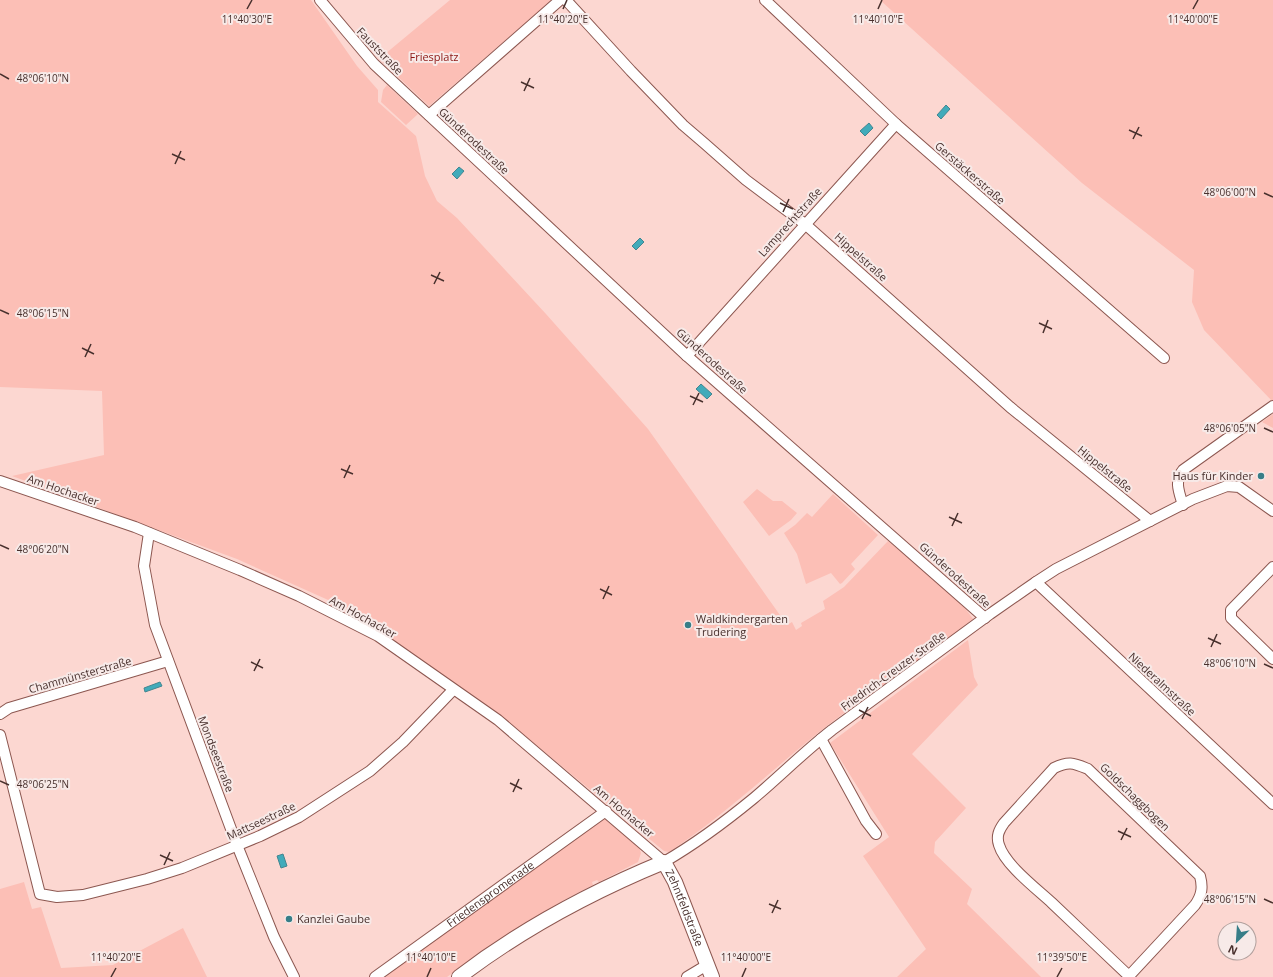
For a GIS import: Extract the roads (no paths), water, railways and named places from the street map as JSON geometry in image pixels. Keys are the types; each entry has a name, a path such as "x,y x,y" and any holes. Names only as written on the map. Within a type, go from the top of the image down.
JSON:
{"street":[{"name":"Fauststraße","path":"320,0 374,64 429,115"},
{"path":"429,115 560,0"},
{"name":"Hippelstraße","path":"566,0 683,124 746,180 805,224 1010,407 1150,521"},
{"name":"Gerstäckerstraße","path":"766,0 896,124 1164,358"},
{"name":"Günderodestraße","path":"429,115 687,356 985,618"},
{"name":"Lamprechtstraße","path":"687,356 896,124"},
{"path":"1183,505 1177,484 1179,475 1183,470 1273,406"},
{"name":"Am Hochacker","path":"0,481 149,533 240,570 337,614 378,636 498,720 664,862"},
{"name":"Friedrich-Creuzer-Straße","path":"664,862 684,850 754,798 821,738 1036,582 1150,521 1211,491 1232,486 1239,487 1273,511"},
{"name":"Mondseestraße","path":"149,533 144,566 151,610 168,662 237,845 274,937 294,977"},
{"path":"1273,568 1231,610 1230,614 1231,618 1273,659"},
{"name":"Niederalmstraße","path":"1036,582 1273,804"},
{"name":"Chammünsterstraße","path":"0,714 9,708 168,662"},
{"name":"Mattseestraße","path":"0,735 40,894 57,897 101,892 182,868 299,817 370,771 403,742 454,690"},
{"path":"821,738 866,821 876,834"},
{"name":"Goldschaggbogen","path":"1065,763 1073,763 1088,769 1200,876 1203,886 1195,905 1130,977 1023,876 1004,856 999,846 997,837 999,829 1054,768 1065,763"},
{"name":"Friedenspromenade","path":"375,977 606,811"},
{"path":"458,977 567,906 664,862"},
{"name":"Zehntfeldstraße","path":"664,862 677,886 710,971"},
{"path":"687,977 710,971"}],"water":[{"path":"946,105 950,109 941,119 937,115"},
{"path":"869,123 873,128 865,136 860,131"},
{"path":"459,167 464,171 457,179 452,174"},
{"path":"640,238 644,242 636,250 632,246"},
{"path":"701,384 712,394 707,399 696,389"},
{"path":"160,682 162,686 145,692 144,688"},
{"path":"283,854 287,866 281,868 277,856"}],"place":[{"name":"Haus für Kinder","path":"1261,476"},
{"name":"Waldkindergarten Trudering","path":"688,625"},
{"name":"Kanzlei Gaube","path":"289,919"}],"park label":[{"name":"Friesplatz","path":"434,57"}]}
